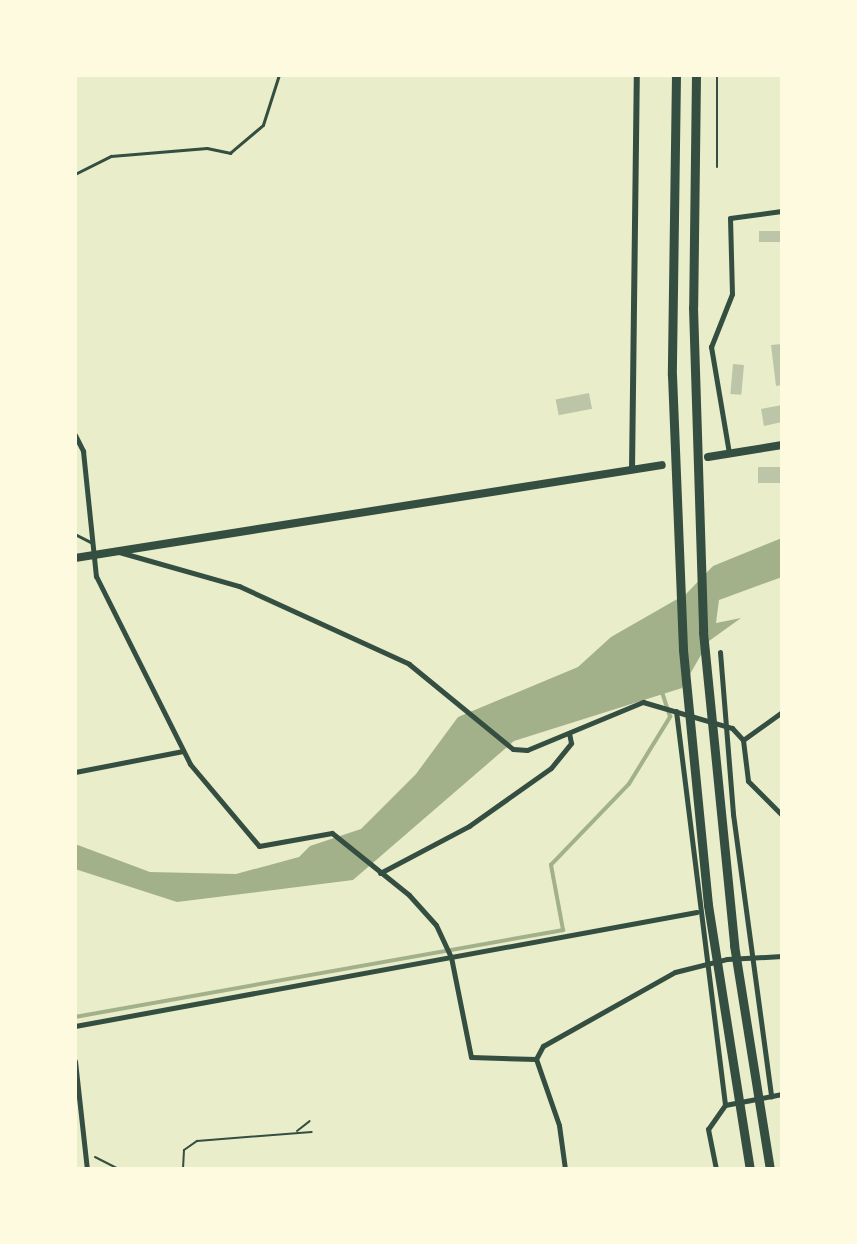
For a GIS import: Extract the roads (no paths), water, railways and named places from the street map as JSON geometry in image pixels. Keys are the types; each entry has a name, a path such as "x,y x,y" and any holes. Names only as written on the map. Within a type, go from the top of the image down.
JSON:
{"highway":[{"path":"676,75 672,375 678,544 706,892 750,1169"},
{"path":"696,75 697,543 733,931 770,1169"}],"main road":[{"path":"708,457 782,445"},
{"path":"75,558 662,465"}],"street":[{"path":"632,470 637,75"},
{"path":"729,453 711,347 732,295 730,218 782,211"},
{"path":"75,435 83,451 92,542 90,556 183,751 259,846 335,836 425,911 451,957 471,1057 536,1059"},
{"path":"119,552 239,586 409,664 459,710 513,749 569,733 643,702 726,726 743,740 748,781 782,815"},
{"path":"720,652 750,957 771,1096"},
{"path":"676,711 703,963 725,1105"},
{"path":"743,740 782,712"},
{"path":"378,872 486,816 563,758 569,733"},
{"path":"75,772 183,751"},
{"path":"75,1026 697,912"},
{"path":"565,1169 559,1125 536,1059 543,1046 703,963 782,956"},
{"path":"75,1061 89,1154 87,1169"},
{"path":"716,1169 708,1129 725,1105 782,1094"}],"lane":[{"path":"75,174 111,156 207,148 230,153 263,125 279,75"},
{"path":"75,534 92,542"}],"waterway":[{"path":"75,1017 563,930 551,865 629,784 670,717 662,693"}]}
